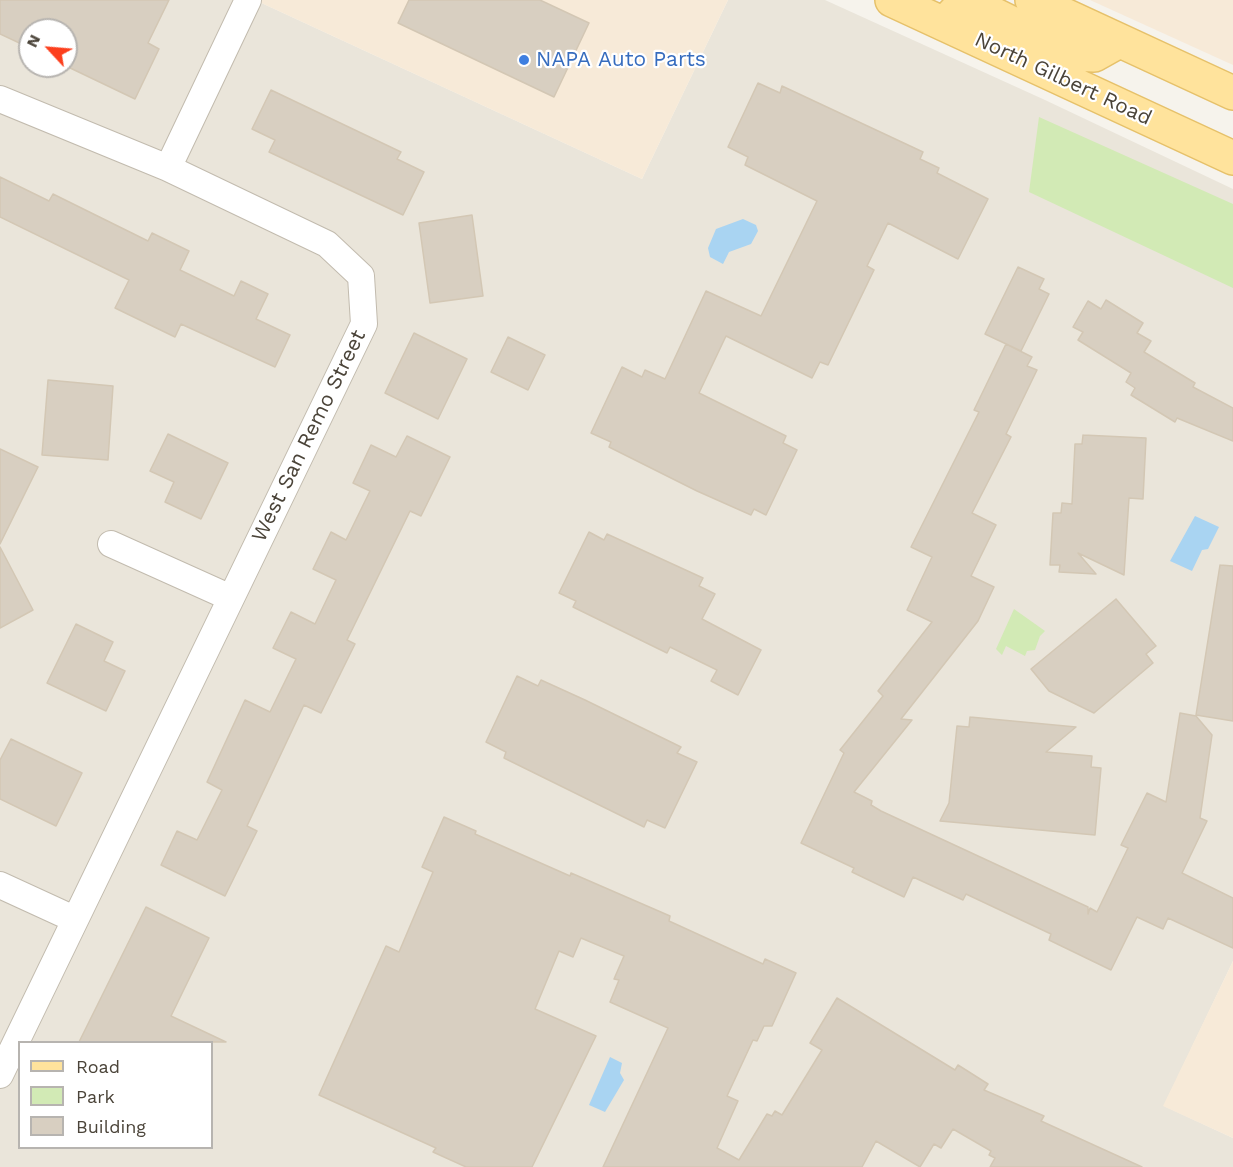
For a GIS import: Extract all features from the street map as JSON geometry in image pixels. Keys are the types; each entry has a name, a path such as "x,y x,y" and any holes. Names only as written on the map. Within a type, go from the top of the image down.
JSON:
{"main road":[{"name":"North Gilbert Road","path":"892,0 1233,158"},
{"path":"1032,0 1233,93"},
{"path":"944,24 959,8 971,8 991,13 1074,54 1094,55 1119,41"}],"street":[{"path":"168,168 248,0"},
{"name":"West San Remo Street","path":"0,99 168,168 327,244 361,276 364,324 0,1075"},
{"path":"111,544 231,598"},
{"path":"0,885 74,919"}],"shaded area":[{"path":"0,0 255,0 642,179 728,0 825,0 1233,189 1233,961 1164,1106 1233,1138 1233,1167 0,1167"},
{"path":"255,0 728,0 642,179"},
{"path":"1090,0 1233,0 1233,65"},
{"path":"1233,961 1233,1138 1163,1106"}],"green space":[{"path":"1039,117 1233,204 1233,288 1029,192"},
{"path":"1014,609 1045,631 1040,636 1035,650 1027,651 1025,656 1006,646 1002,655 996,649"}],"water":[{"path":"743,219 756,225 758,231 751,244 729,252 723,264 710,257 708,248 716,229"},
{"path":"1195,516 1219,527 1208,549 1202,550 1192,571 1170,561"},
{"path":"610,1057 622,1063 620,1073 624,1080 605,1112 589,1105"}],"building":[{"path":"0,0 169,0 148,43 159,49 135,99 78,72 78,18 18,18 18,42 0,34"},
{"name":"NAPA Auto Parts","path":"409,0 540,0 589,23 554,97 398,23"},
{"path":"758,83 780,93 782,86 923,152 920,159 939,168 937,173 988,199 958,259 888,223 867,266 874,270 828,365 820,362 812,378 726,336 699,393 786,436 783,443 797,450 766,515 754,509 751,515 697,491 609,447 611,442 591,433 622,367 642,377 645,370 665,379 706,291 761,316 817,201 745,165 748,157 728,147"},
{"path":"271,90 401,152 397,159 424,172 403,215 269,152 275,140 252,129"},
{"path":"0,177 49,201 53,194 148,241 152,233 189,251 180,270 234,296 241,281 268,294 256,319 290,335 275,367 181,324 175,337 115,308 129,280 0,217"},
{"path":"472,215 483,296 430,303 419,223"},
{"path":"1018,267 1044,279 1039,289 1049,294 1021,351 985,334"},
{"path":"1106,300 1143,323 1137,333 1151,341 1144,352 1195,383 1193,387 1233,408 1233,441 1177,418 1175,422 1131,395 1135,388 1126,382 1131,373 1078,340 1083,332 1073,327 1088,301 1101,309"},
{"path":"414,333 467,359 438,419 385,393"},
{"path":"508,337 545,355 528,390 491,372"},
{"path":"1006,344 1032,357 1027,366 1037,370 1006,434 1011,437 972,513 996,525 971,576 994,587 978,621 901,719 912,720 854,792 872,801 871,805 881,811 1088,907 1088,914 1090,908 1097,912 1128,848 1121,845 1147,793 1166,802 1180,713 1196,716 1212,735 1200,818 1207,821 1182,873 1233,898 1233,948 1168,918 1163,929 1137,917 1111,970 1049,940 1051,934 966,894 963,900 913,877 904,897 852,872 854,868 801,843 844,753 840,750 883,696 878,691 932,622 907,610 932,557 911,547 979,412 974,410"},
{"path":"48,380 113,386 108,460 42,455"},
{"path":"168,434 228,463 201,519 165,502 174,482 150,471"},
{"path":"1083,435 1146,438 1143,499 1129,498 1124,575 1078,553 1096,574 1059,572 1060,565 1050,565 1053,513 1061,513 1062,503 1072,504 1075,444 1082,444"},
{"path":"407,436 450,457 421,516 410,511 347,640 355,644 321,713 304,705 247,826 257,831 225,896 161,865 177,831 197,840 222,790 207,782 245,700 270,712 296,659 273,648 291,612 315,624 336,580 313,569 331,532 346,540 370,491 353,483 371,445 396,457"},
{"path":"0,449 38,467 0,544"},
{"path":"589,532 604,540 607,534 703,578 699,586 715,594 702,619 761,650 738,695 711,681 717,670 670,647 667,653 573,607 576,601 559,593"},
{"path":"0,547 33,610 0,628"},
{"path":"1220,565 1233,566 1233,721 1196,715"},
{"path":"1116,599 1156,646 1146,654 1153,663 1094,713 1049,691 1031,669"},
{"path":"76,624 113,642 104,661 125,671 106,711 47,683"},
{"path":"517,676 538,686 541,680 585,700 681,747 677,753 697,762 665,828 647,820 644,827 504,758 506,752 486,742"},
{"path":"970,717 1076,727 1046,752 1092,756 1091,767 1101,768 1095,835 940,821 949,803 957,726 969,727"},
{"path":"11,739 82,773 56,826 0,799 0,760"},
{"path":"444,817 476,831 475,834 570,876 571,873 670,916 669,921 763,964 765,959 796,973 772,1026 764,1026 757,1041 753,1040 727,1096 738,1101 717,1148 739,1160 767,1114 772,1116 775,1111 782,1115 822,1050 810,1043 837,998 955,1070 958,1065 988,1084 984,1090 1044,1116 1041,1121 1142,1167 990,1167 995,1158 989,1155 991,1151 953,1129 941,1148 934,1144 920,1167 876,1141 862,1167 603,1167 668,1028 610,1002 619,980 614,979 624,956 581,938 573,957 559,951 535,1009 596,1036 532,1167 466,1167 433,1152 436,1148 319,1095 386,946 399,952 433,872 422,867"},
{"path":"146,907 209,938 171,1016 226,1042 79,1041"}],"place":[{"name":"NAPA Auto Parts","path":"524,60"}]}
